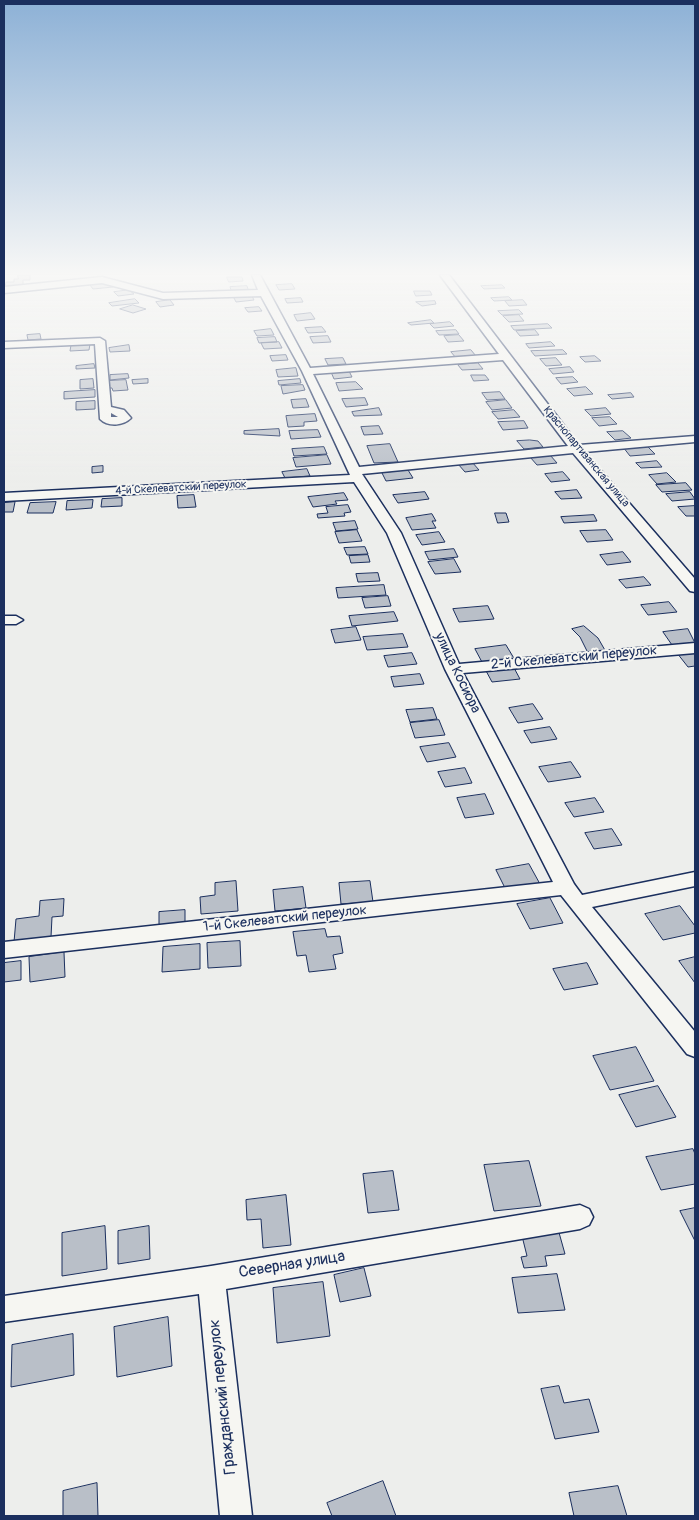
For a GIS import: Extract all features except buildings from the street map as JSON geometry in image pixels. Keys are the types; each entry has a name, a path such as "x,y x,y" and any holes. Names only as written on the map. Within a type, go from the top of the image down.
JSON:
{"street":[{"path":"100,346 106,412"},
{"name":"улица Косиора","path":"293,346 357,475 394,533 453,669 572,895 695,1048"},
{"name":"Краснопартизанская улица","path":"497,346 576,449 695,588"},
{"path":"307,371 505,356"},
{"name":"4-й Скелеватский переулок","path":"4,497 357,475 576,449 695,440"},
{"name":"2-й Скелеватский переулок","path":"453,669 695,648"},
{"name":"1-й Скелеватский переулок","path":"4,950 572,895 695,879"},
{"name":"Северная улица","path":"4,1310 211,1279 580,1218"},
{"name":"Гражданский переулок","path":"211,1279 236,1516"}]}
